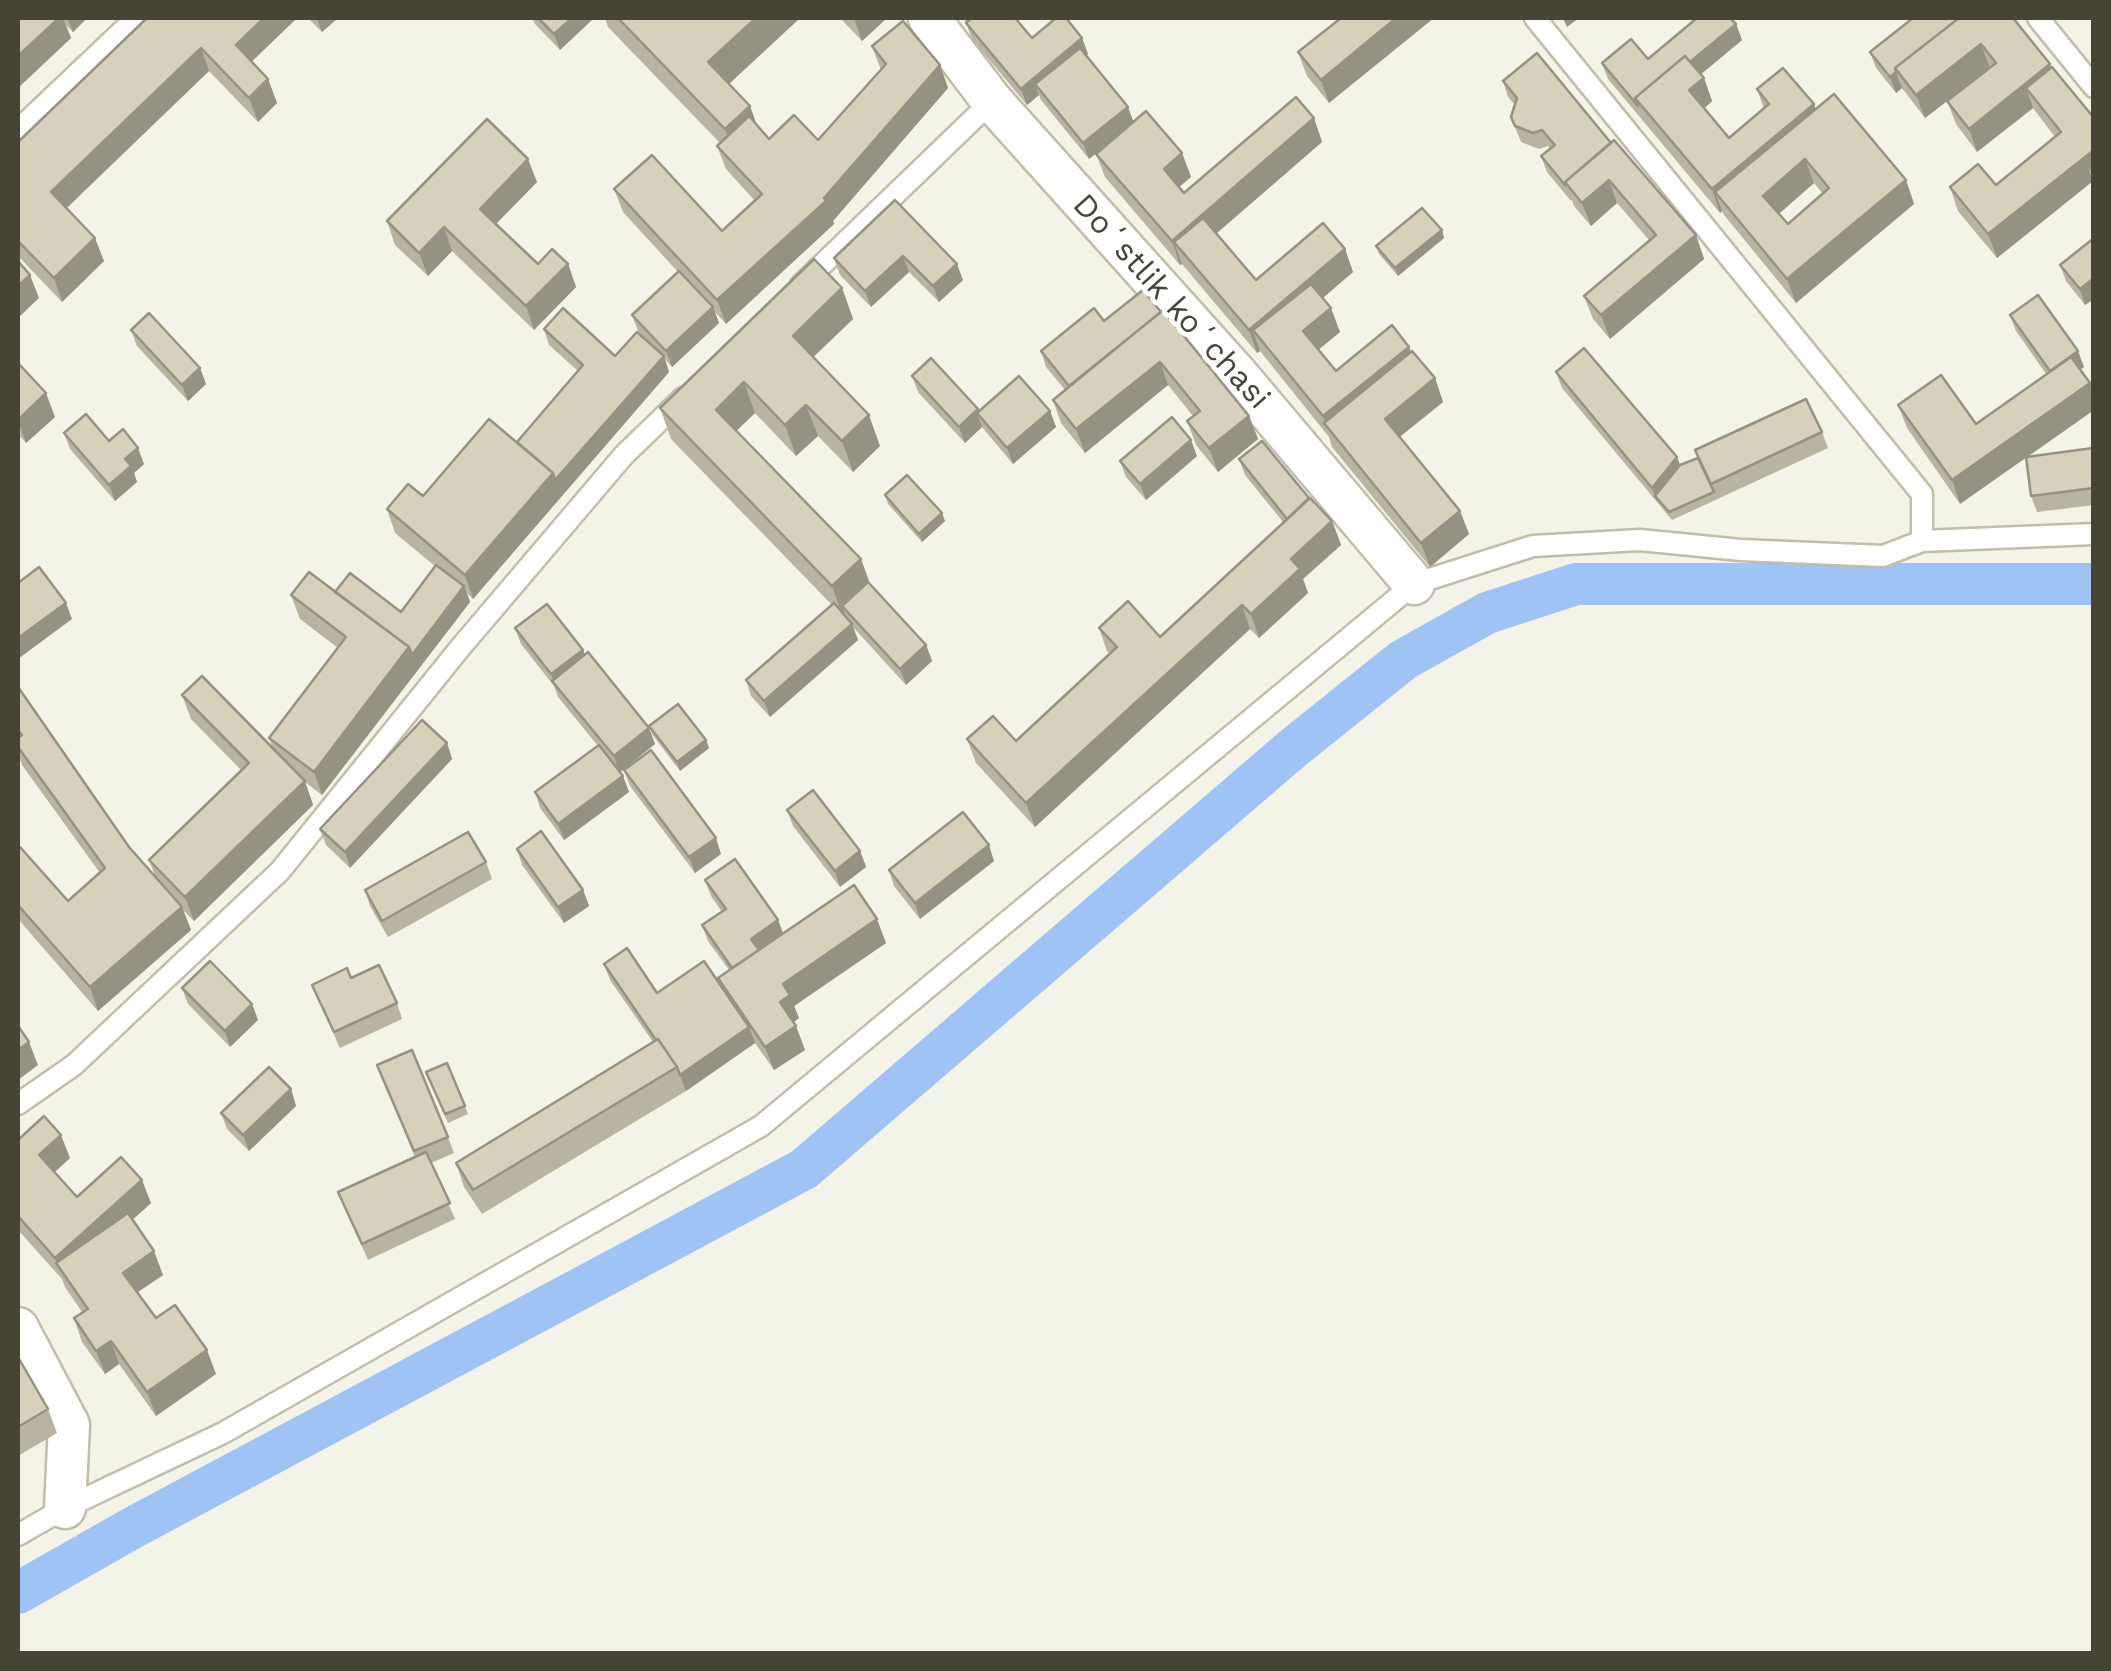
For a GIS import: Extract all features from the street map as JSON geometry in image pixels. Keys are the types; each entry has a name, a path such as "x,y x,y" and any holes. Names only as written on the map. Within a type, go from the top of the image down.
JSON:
{"street":[{"name":"Doʻstlik koʻchasi","path":"929,18 992,100 1236,372 1414,584"},
{"path":"18,1328 68,1425 65,1508"}],"lane":[{"path":"18,130 136,18"},
{"path":"1536,18 1922,494 1922,541"},
{"path":"2038,18 2094,88"},
{"path":"780,305 992,100"},
{"path":"18,1104 74,1065 280,871 460,648 624,455 695,387"},
{"path":"18,1534 222,1433 761,1126 1414,584 1532,546 1640,540 1741,550 1884,556 1922,541 2094,534"}],"building":[{"path":"18,18 59,18 18,56"},
{"path":"147,18 264,18 236,45 268,79 249,98 201,48 51,192 95,238 54,278 18,241 18,142"},
{"path":"538,18 572,18 554,34"},
{"path":"618,18 756,18 708,62 750,106 725,129"},
{"path":"972,18 1015,18 1032,38 1056,18 1066,18 1082,38 1021,89 966,23"},
{"path":"1341,18 1396,18 1321,80 1298,52"},
{"path":"1697,18 1730,18 1736,24 1690,62 1685,56 1635,98 1638,106 1602,63 1631,39 1648,59"},
{"path":"1913,18 1959,18 1895,68 1890,77 1870,52"},
{"path":"1959,18 2013,18 2050,64 1969,129 1947,101 1996,63 1981,44 1916,95 1895,68"},
{"path":"903,21 940,65 824,198 826,201 717,300 614,189 652,155 722,231 762,194 717,146 749,116 769,139 794,115 818,140 886,64 872,46"},
{"path":"1080,48 1128,107 1083,143 1035,84"},
{"path":"1537,53 1611,143 1565,185 1541,156 1555,145 1542,130 1533,133 1515,126 1511,117 1517,98 1503,81"},
{"path":"1685,56 1704,78 1689,90 1729,138 1769,104 1757,89 1783,68 1814,104 1712,189 1635,98"},
{"path":"2052,67 2094,118 2094,150 1988,234 1950,187 1978,164 1996,185 2061,132 2026,88"},
{"path":"1834,94 1906,180 1787,279 1715,192","holes":["1805,159 1829,188 1788,224 1763,196"]},
{"path":"1296,97 1314,118 1172,241 1096,154 1146,111 1182,153 1164,169 1184,193"},
{"path":"487,119 528,159 480,209 538,264 552,249 568,264 526,306 444,227 419,253 387,221"},
{"path":"1614,140 1696,235 1601,315 1584,296 1656,235 1609,180 1582,203 1565,182"},
{"path":"895,200 957,264 933,286 903,256 865,291 834,258"},
{"path":"1422,208 1442,230 1395,268 1376,246"},
{"path":"1203,218 1256,280 1323,223 1345,249 1249,330 1174,242"},
{"path":"2094,238 2094,278 2080,289 2060,265"},
{"path":"814,259 842,288 793,336 869,415 842,441 806,405 785,425 744,382 716,410 861,559 832,586 660,408"},
{"path":"18,261 30,275 18,286"},
{"path":"679,271 713,307 666,351 632,315"},
{"path":"1311,284 1331,308 1303,331 1336,371 1392,325 1409,347 1323,416 1253,330"},
{"path":"1143,290 1161,312 1069,386 1041,351 1094,308 1104,321"},
{"path":"2038,295 2078,351 2050,371 2010,315"},
{"path":"563,308 615,356 637,332 664,356 555,480 553,473 517,442 583,365 544,329"},
{"path":"1163,310 1249,416 1209,448 1187,421 1200,411 1160,362 1076,429 1053,400"},
{"path":"149,313 200,368 182,385 131,330"},
{"path":"1584,348 1677,457 1652,488 1556,372"},
{"path":"1412,351 1435,378 1385,419 1460,511 1421,543 1324,423"},
{"path":"2071,357 2090,383 1952,480 1898,405 1941,375 1976,424"},
{"path":"931,358 978,409 959,427 912,376"},
{"path":"18,363 46,393 18,420"},
{"path":"1019,376 1050,411 1007,448 977,413"},
{"path":"1806,399 1822,432 1711,484 1695,450"},
{"path":"86,414 109,441 123,429 138,448 125,459 131,466 109,485 64,433"},
{"path":"1172,417 1191,440 1140,484 1120,461"},
{"path":"489,419 553,473 465,575 387,509 408,484 423,496"},
{"path":"1262,441 1309,498 1287,519 1239,459"},
{"path":"2093,448 2094,488 2031,496 2026,457"},
{"path":"1698,458 1714,492 1669,512 1655,496 1680,465"},
{"path":"907,475 942,513 919,534 885,495"},
{"path":"1310,498 1332,521 1291,559 1300,569 1251,614 1242,605 1026,803 967,739 993,716 1016,741 1117,647 1099,628 1128,601 1160,637"},
{"path":"436,565 464,586 412,655 409,647 335,592 350,573 401,612"},
{"path":"39,567 66,603 18,638 18,583"},
{"path":"309,572 409,647 314,772 269,738 346,637 291,595"},
{"path":"868,582 926,645 900,669 842,606"},
{"path":"834,603 852,624 764,701 746,680"},
{"path":"547,604 583,650 551,674 515,628"},
{"path":"588,652 649,728 614,756 552,681"},
{"path":"202,676 305,781 185,897 149,860 249,763 182,695"},
{"path":"18,687 129,847 182,907 90,987 18,905 20,847 68,901 105,868 18,747 22,735 18,730"},
{"path":"678,704 706,740 677,762 649,726"},
{"path":"422,720 447,743 345,852 320,829"},
{"path":"599,745 623,776 558,824 535,792"},
{"path":"651,750 716,838 689,857 624,770"},
{"path":"813,790 860,851 835,871 787,810"},
{"path":"963,812 989,845 915,903 889,870"},
{"path":"541,831 583,890 558,907 517,849"},
{"path":"468,832 486,862 382,921 365,890"},
{"path":"735,859 778,920 751,939 759,950 732,968 702,925 726,909 705,880"},
{"path":"854,885 877,919 783,984 790,995 780,1002 796,1026 765,1047 718,978"},
{"path":"627,948 657,993 704,961 749,1027 680,1075 604,964"},
{"path":"210,961 252,1004 225,1031 182,988"},
{"path":"379,965 397,1003 334,1032 312,985 347,968 351,978"},
{"path":"18,1026 29,1042 18,1050"},
{"path":"658,1039 677,1067 473,1190 456,1163"},
{"path":"412,1050 448,1137 414,1151 377,1065"},
{"path":"447,1063 465,1106 445,1114 426,1072"},
{"path":"269,1067 291,1089 243,1135 221,1113"},
{"path":"44,1116 61,1135 39,1155 77,1197 121,1157 142,1180 55,1258 18,1216 18,1140"},
{"path":"426,1152 450,1203 362,1244 338,1192"},
{"path":"128,1213 154,1251 123,1273 156,1318 175,1305 207,1350 147,1392 111,1341 96,1351 74,1318 88,1309 56,1263"},
{"path":"18,1357 48,1409 18,1427"}],"waterway":[{"path":"18,1593 134,1527 804,1169 1292,749 1403,660 1487,613 1576,584 2094,584"}]}
